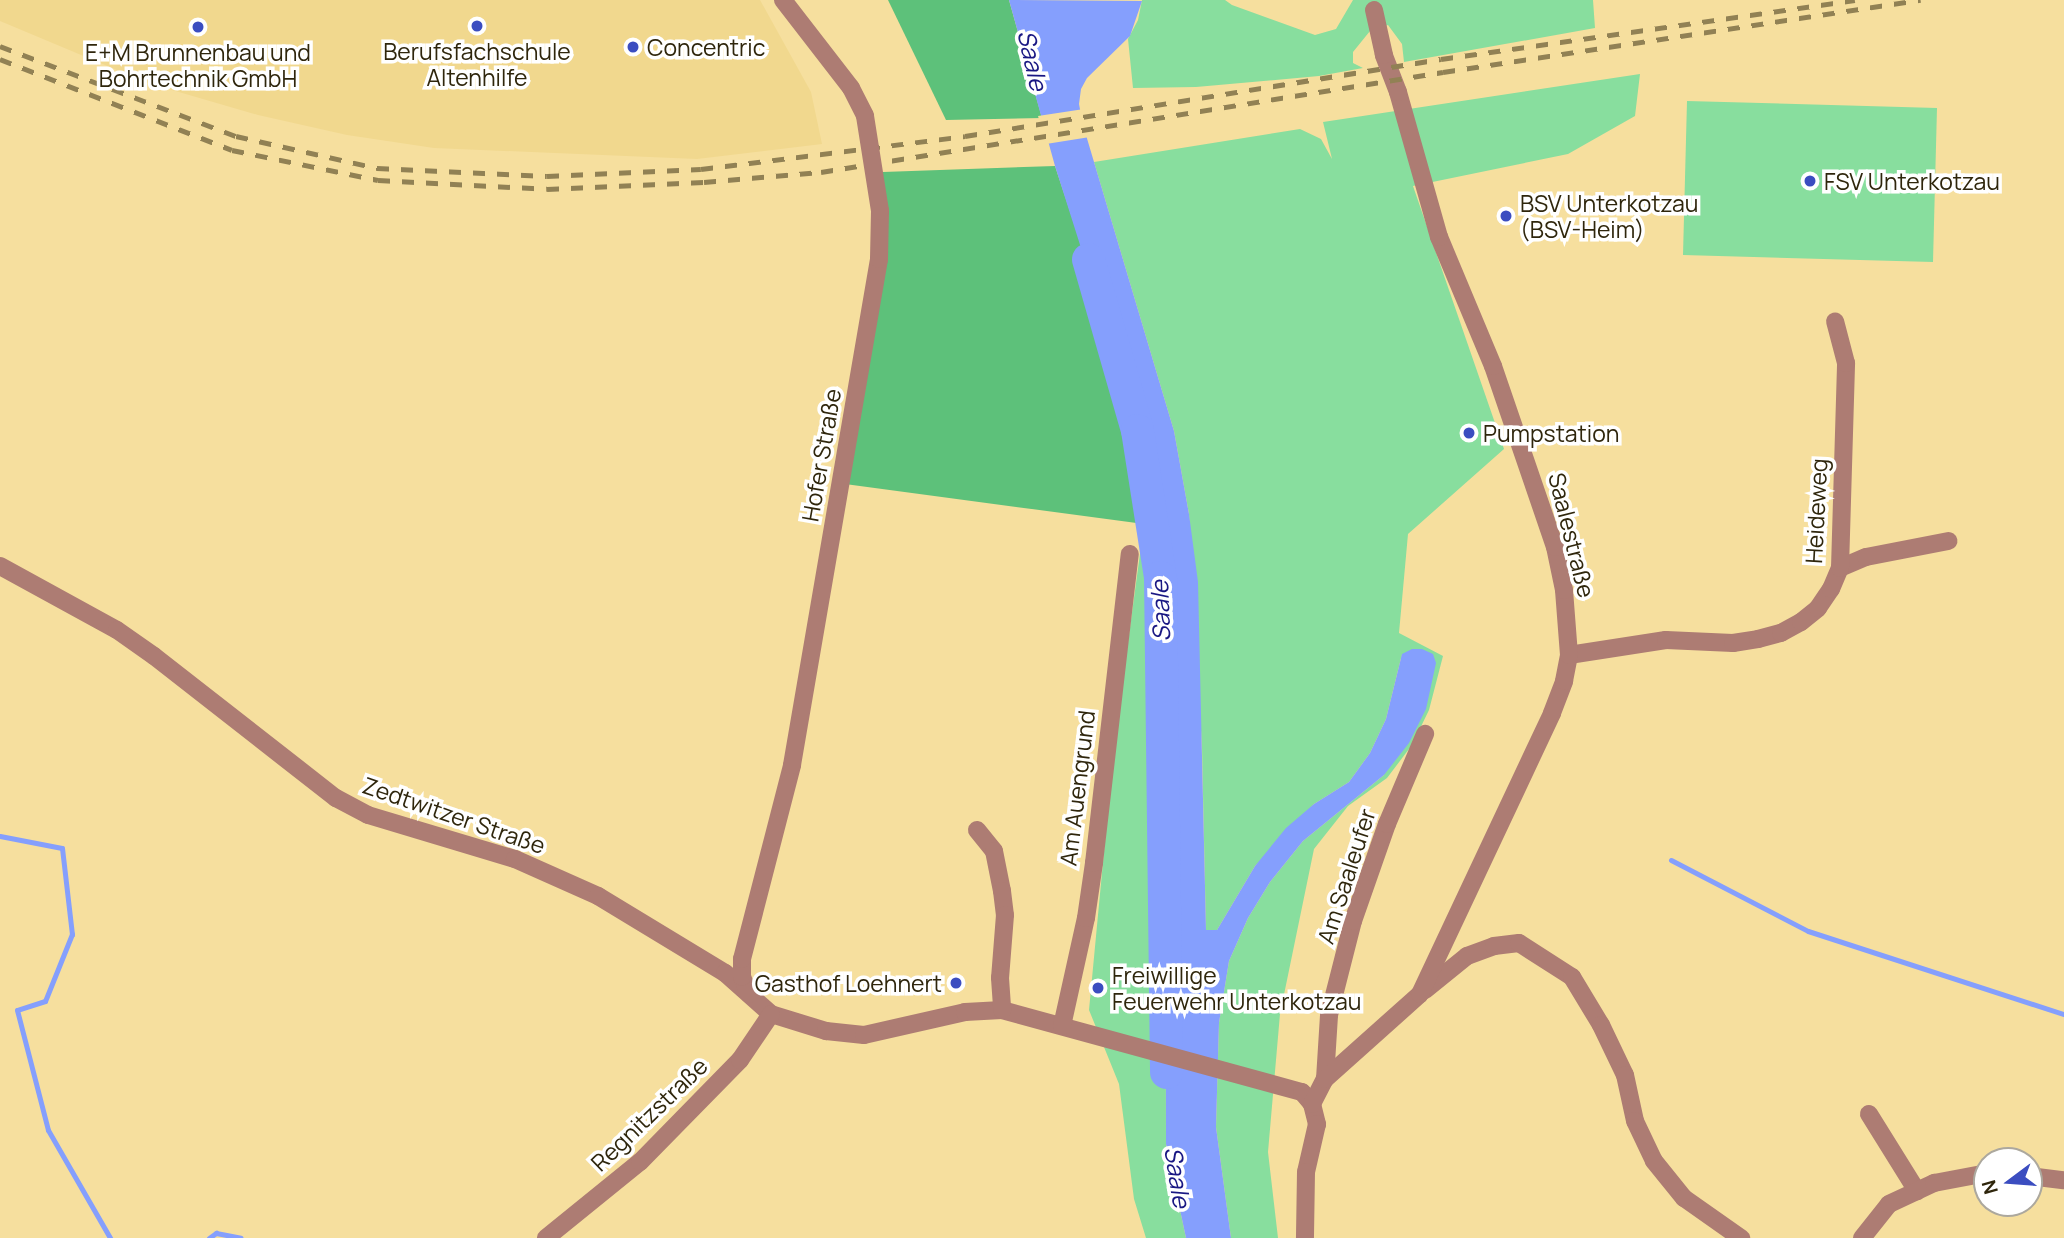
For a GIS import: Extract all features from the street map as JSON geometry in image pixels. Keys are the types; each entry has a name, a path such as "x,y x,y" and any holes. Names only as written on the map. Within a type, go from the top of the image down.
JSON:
{"street":[{"name":"Hofer Straße","path":"753,1001 742,977 741,959 794,752 879,259 880,211 865,116 851,88 783,0"},
{"name":"Saalestraße","path":"1312,1104 1325,1079 1420,994 1552,713 1564,681 1569,655 1564,590 1555,547 1493,366 1439,237 1398,92 1384,55 1374,10"},
{"name":"Heideweg","path":"1569,655 1665,640 1733,643 1781,633 1818,608 1831,589 1840,568 1846,363 1835,321"},
{"path":"1840,568 1866,557 1948,541"},
{"name":"Am Auengrund","path":"1062,1027 1086,918 1094,863 1130,554"},
{"name":"Zedtwitzer Straße","path":"0,566 117,630 336,798 368,815 515,859 598,896 725,973 753,1001 771,1014 826,1031 864,1035 965,1012 1002,1010 1274,1083 1302,1092 1312,1104"},
{"name":"Am Saaleufer","path":"1325,1079 1329,1016 1353,921 1387,824 1425,734"},
{"path":"977,830 994,851 1002,891 1002,1010"},
{"path":"710,964 729,961 737,955 747,940"},
{"path":"1420,994 1467,956 1494,946 1519,943 1572,977 1601,1025 1625,1075 1635,1121 1654,1161 1684,1198 1741,1238"},
{"name":"Regnitzstraße","path":"546,1238 640,1162 740,1060 771,1014"},
{"path":"1305,1238 1306,1172 1317,1133 1312,1104"},
{"path":"1868,1114 1917,1191"},
{"path":"1862,1238 1889,1204 1934,1183 1973,1176"},
{"path":"2043,1178 2064,1180"}],"shaded area":[{"path":"0,0 760,0 811,92 822,144 697,159 434,148 347,135 258,115 148,83 0,21"}],"green space":[{"path":"888,0 1009,0 1042,118 946,120"},
{"path":"1142,0 1225,0 1232,5 1315,35 1336,29 1353,0 1593,0 1595,28 1404,62 1402,44 1388,25 1370,31 1353,52 1353,63 1363,68 1319,76 1196,87 1133,88 1128,39 1138,20"},
{"path":"1640,74 1635,116 1568,154 1413,186 1504,449 1408,534 1399,633 1443,656 1429,710 1412,745 1387,778 1348,806 1314,849 1280,1014 1268,1152 1278,1238 1231,1238 1216,1127 1219,1023 1229,961 1248,918 1270,882 1303,841 1384,775 1402,654 1386,719 1370,753 1349,782 1314,804 1255,866 1217,930 1206,930 1202,748 1189,514 1174,431 1094,162 1300,129 1321,139 1332,159 1323,122"},
{"name":"FSV Unterkotzau","path":"1687,101 1937,108 1933,262 1683,255"},
{"path":"1055,166 1114,344 1144,524 845,484 883,172"},
{"path":"1114,344 1141,437 1159,527 1165,601 1166,1144 1186,1238 1146,1238 1134,1199 1119,1084 1089,1010 1114,746 1144,524"}],"water":[{"path":"1009,0 1142,1 1130,36 1087,78 1081,89 1079,104 1174,431 1189,514 1198,582 1206,930 1217,930 1255,866 1286,828 1314,804 1349,782 1370,753 1386,719 1402,654 1412,649 1422,649 1433,654 1436,663 1426,709 1409,743 1384,775 1303,841 1270,882 1248,918 1229,961 1219,1023 1216,1127 1231,1238 1186,1238 1166,1144 1165,601 1159,527 1141,437 1055,166"}],"pier":[{"path":"1084,109 1090,137 1046,144 1038,116"}],"waterway":[{"name":"Saale","path":"1088,259 1137,430 1160,577 1166,1072"},
{"path":"0,836 62,848 72,934 45,1001 17,1010 48,1130 110,1238"},
{"path":"1671,860 1808,931 2064,1014"},
{"path":"209,1238 216,1233 241,1238"}],"railway":[{"path":"0,46 236,136 377,168 547,176 701,169 965,136 1441,59 1855,0"},
{"path":"0,59 232,150 378,180 547,189 704,182 821,172 1443,72 1921,0"}],"place":[{"name":"Berufsfachschule Altenhilfe","path":"477,26"},
{"name":"E+M Brunnenbau und Bohrtechnik GmbH","path":"198,27"},
{"name":"Concentric","path":"633,47"},
{"name":"FSV Unterkotzau","path":"1810,181"},
{"name":"BSV Unterkotzau (BSV-Heim)","path":"1506,216"},
{"name":"Pumpstation","path":"1469,433"},
{"name":"Gasthof Loehnert","path":"956,983"},
{"name":"Freiwillige Feuerwehr Unterkotzau","path":"1098,988"}]}
